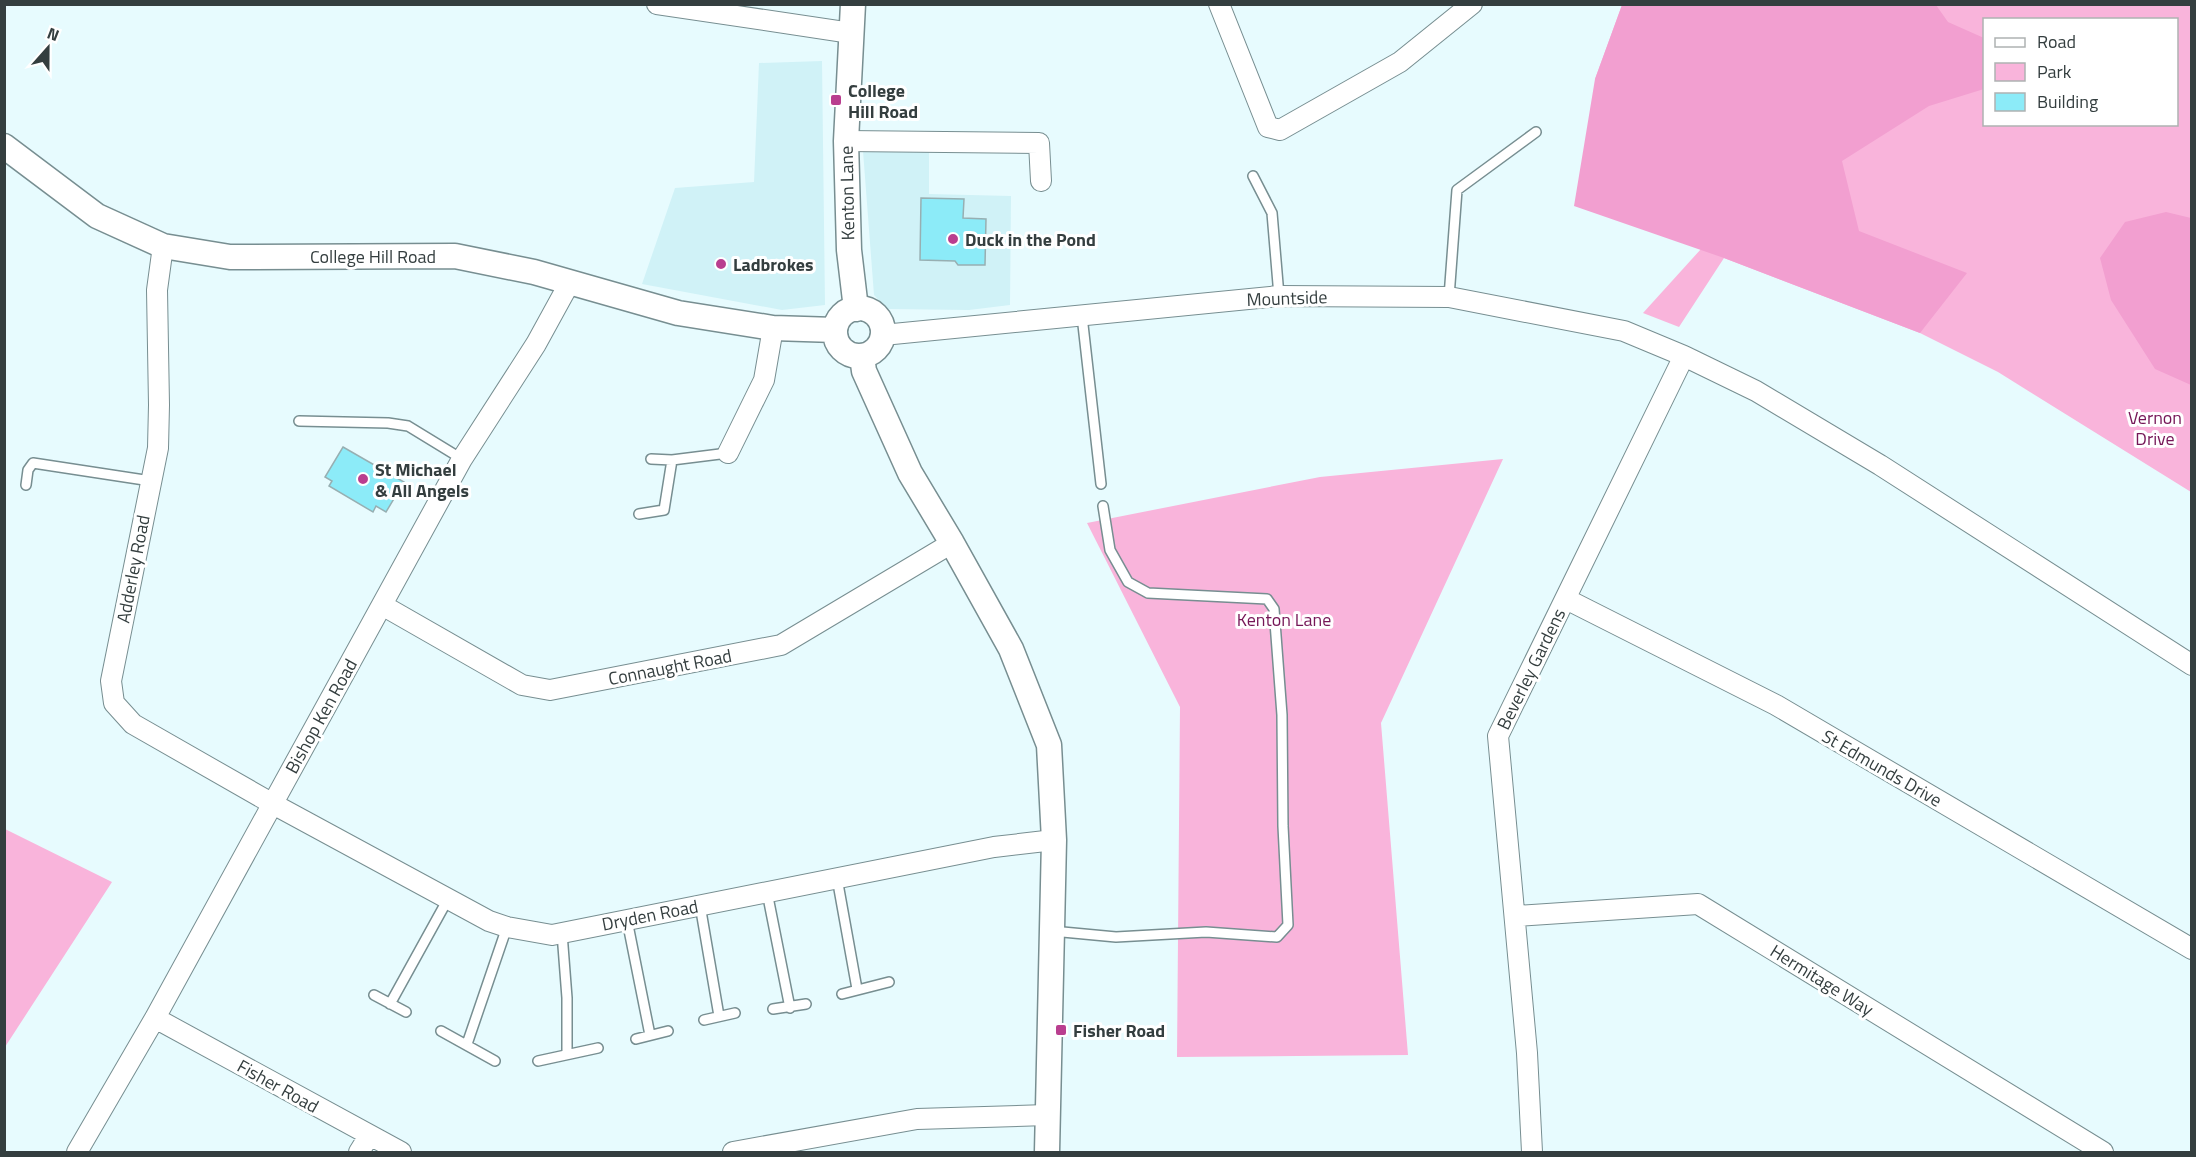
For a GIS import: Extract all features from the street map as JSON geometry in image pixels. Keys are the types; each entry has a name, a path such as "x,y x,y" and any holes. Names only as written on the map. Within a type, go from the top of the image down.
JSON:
{"street":[{"path":"657,4 851,33"},
{"path":"1219,4 1268,127 1280,130 1400,62 1472,4"},
{"name":"Kenton Lane","path":"856,5 851,33 846,141 849,250 856,309"},
{"path":"846,141 1039,143 1041,181"},
{"name":"College Hill Road","path":"4,146 97,216 163,246 230,257 454,256 534,272 678,313 773,328 835,330"},
{"name":"Adderley Road","path":"163,246 157,290 158,448 111,681 114,703 133,724 273,804"},
{"name":"Bishop Ken Road","path":"77,1152 155,1018 462,459 536,344 570,282"},
{"name":"Mountside","path":"882,335 1279,296 1449,297 1624,331 1684,356"},
{"path":"863,309 876,315 882,328 882,335 876,348 862,356 855,356 843,349 835,330 844,314 863,309"},
{"path":"728,453 764,380 773,328"},
{"path":"862,356 864,371 910,473 1011,649 1049,745 1054,840 1047,1152"},
{"path":"1684,356 1756,391 1870,459 2192,664"},
{"name":"Beverley Gardens","path":"1532,1152 1527,1053 1498,736 1684,356"},
{"name":"Connaught Road","path":"382,605 522,685 550,690 781,645 952,543"},
{"name":"St Edmunds Drive","path":"1566,599 1776,705 2192,949"},
{"name":"Dryden Road","path":"273,804 489,921 507,927 552,935 994,847 1054,840"},
{"name":"Hermitage Way","path":"1515,916 1698,904 2103,1152"},
{"name":"Fisher Road","path":"155,1018 364,1144 401,1152"},
{"path":"733,1152 786,1148 917,1119 1047,1116"}],"lane":[{"path":"1449,297 1457,190 1536,132"},
{"path":"1253,176 1272,213 1279,296"},
{"path":"1082,316 1101,484"},
{"path":"299,421 388,423 408,426 462,459"},
{"path":"651,459 672,460 728,453"},
{"path":"639,514 664,510 672,460"},
{"path":"26,485 27,470 33,463 151,481"},
{"path":"1052,931 1116,937 1206,932 1277,937 1287,926 1282,715 1274,609 1267,599 1148,593 1128,582 1110,550 1103,506"},
{"path":"837,878 857,989"},
{"path":"767,892 790,1008"},
{"path":"390,1004 448,899"},
{"path":"700,905 719,1016"},
{"path":"627,920 650,1035"},
{"path":"467,1044 507,927"},
{"path":"562,933 567,998 567,1053"},
{"path":"842,994 889,982"},
{"path":"374,995 405,1012"},
{"path":"773,1009 806,1004"},
{"path":"704,1020 735,1013"},
{"path":"441,1031 495,1061"},
{"path":"636,1040 668,1031"},
{"path":"538,1060 598,1048"}],"shaded area":[{"path":"1622,5 1936,5 1948,22 1983,38 1983,89 1929,106 1842,161 1859,231 1967,273 1920,333 1724,258 1574,206 1595,79"},
{"path":"822,61 825,305 782,310 642,284 675,188 754,182 759,63"},
{"path":"863,151 929,152 929,194 1011,196 1010,305 969,310 887,309 874,295"},
{"path":"2166,212 2191,218 2191,385 2155,369 2111,300 2100,258 2125,222"}],"green space":[{"name":"Vernon Drive","path":"1622,5 2191,5 2191,492 1998,372 1920,333 1724,258 1679,327 1643,313 1701,249 1595,79"},
{"name":"Kenton Lane","path":"1503,459 1381,723 1408,1055 1177,1057 1180,707 1087,523 1320,477"},
{"path":"5,829 112,882 5,1047"}],"building":[{"name":"Duck in the Pond","path":"921,198 964,199 963,218 986,219 985,265 958,265 955,261 920,260"},
{"name":"St Michael & All Angels","path":"343,447 404,482 386,512 376,506 373,512 329,486 332,481 325,477"}],"place":[{"name":"College Hill Road","path":"836,100"},
{"name":"Duck in the Pond","path":"953,239"},
{"name":"Ladbrokes","path":"721,264"},
{"name":"St Michael & All Angels","path":"363,479"},
{"name":"Fisher Road","path":"1061,1030"}]}
